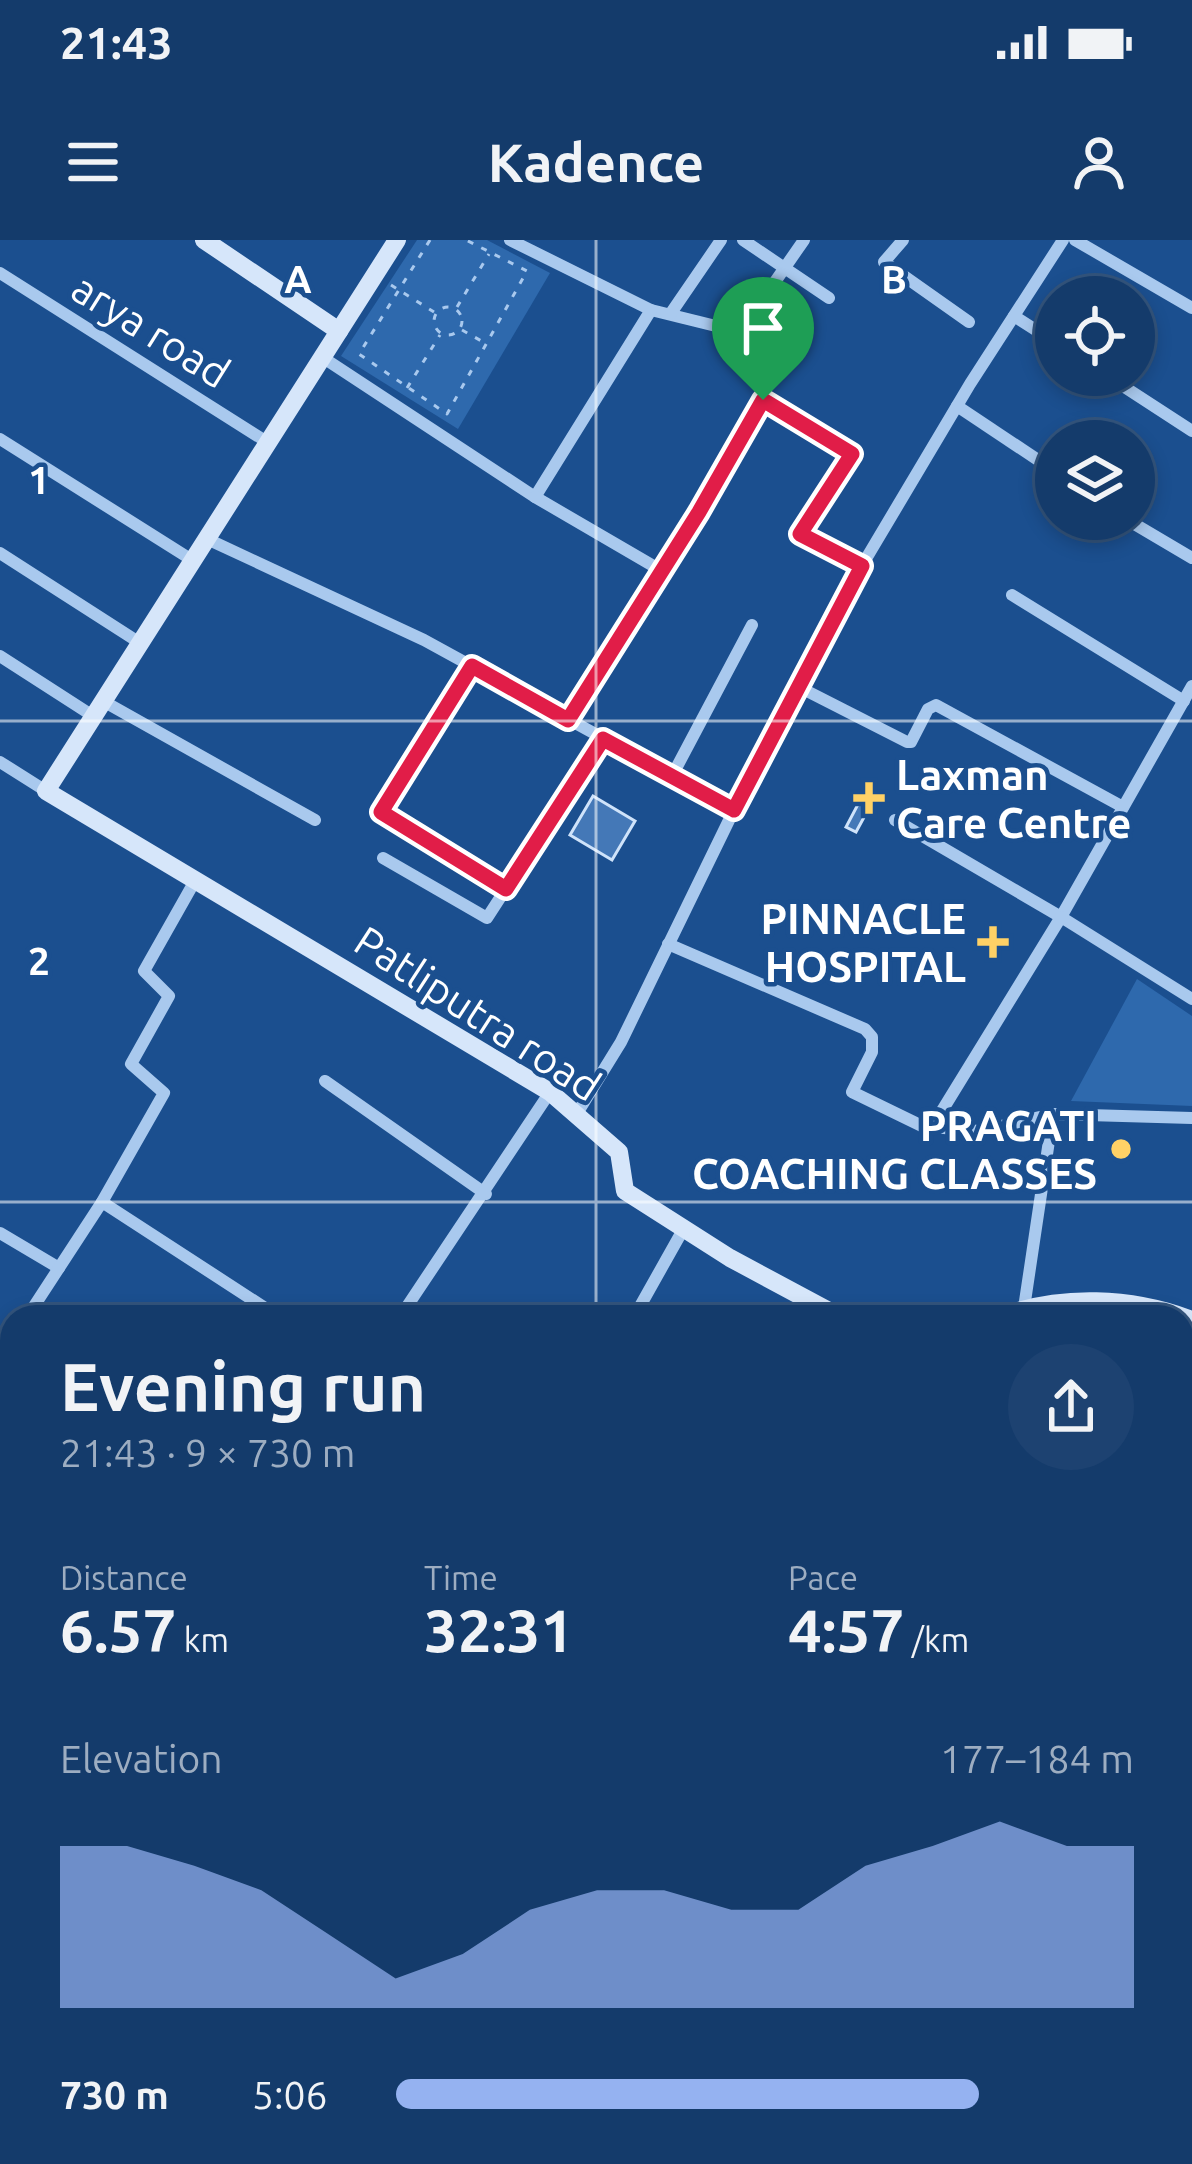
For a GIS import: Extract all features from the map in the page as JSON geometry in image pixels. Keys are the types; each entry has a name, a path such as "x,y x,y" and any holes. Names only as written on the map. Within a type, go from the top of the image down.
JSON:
{"street":[{"path":"204,240 338,332"},
{"path":"0,762 46,791 397,240"},
{"path":"510,240 651,310 728,329 753,324 804,240"},
{"path":"671,313 722,240"},
{"path":"742,240 829,298"},
{"path":"903,240 884,262 969,322"},
{"path":"576,1115 621,1042 734,810 862,566 1063,240"},
{"path":"1075,240 1192,308"},
{"name":"arya road","path":"0,273 267,442"},
{"path":"535,497 651,310"},
{"path":"1015,316 1035,329"},
{"path":"322,357 535,497 662,571"},
{"path":"1138,396 1192,431"},
{"path":"568,720 763,400 852,454 800,534 862,566"},
{"path":"957,406 1035,458"},
{"path":"0,439 192,560"},
{"path":"1155,536 1192,558"},
{"path":"206,538 472,666 734,810"},
{"path":"0,553 140,643"},
{"path":"1012,596 1184,700"},
{"path":"672,776 752,625"},
{"path":"0,656 315,820"},
{"path":"472,666 381,812 506,889"},
{"path":"797,686 907,742 928,709 936,705 1123,807"},
{"path":"932,1127 1061,916 1192,686"},
{"path":"383,858 487,918 603,739"},
{"name":"Patliputra road","path":"46,791 550,1092 619,1152 625,1191 819,1305"},
{"path":"895,820 1192,999"},
{"path":"35,1305 102,1202 164,1093 131,1064 170,996 143,971 196,879"},
{"path":"668,944 865,1029 872,1037 872,1052 852,1092 932,1127 979,1131 1053,1114 1192,1118"},
{"path":"325,1081 486,1194"},
{"path":"408,1305 550,1092"},
{"path":"1024,1305 1053,1114"},
{"path":"102,1202 261,1305"},
{"path":"641,1305 684,1228"},
{"path":"0,1233 59,1268"},
{"path":"1056,1305 1108,1300 1136,1305"}],"path":[{"path":"430,240 359,355 447,414 527,271 466,240"},
{"path":"456,309 490,252"},
{"path":"375,274 436,313"},
{"path":"447,306 456,309 462,316 460,329 449,335 441,333 433,322 436,313 447,306"},
{"path":"460,329 486,344"},
{"path":"407,388 441,333"}],"shaded area":[{"path":"417,240 487,240 550,273 458,429 341,356"},
{"path":"1137,979 1192,1016 1192,1106 1071,1101"}],"building":[{"path":"865,791 875,797 856,832 846,827"},
{"path":"593,796 635,821 612,860 570,835"}],"place":[{"name":"Laxman Care Centre","path":"869,798"},
{"name":"PINNACLE HOSPITAL","path":"993,942"},
{"name":"PRAGATI COACHING CLASSES","path":"1121,1149"}],"route":[{"path":"763,400 852,454 800,534 862,566 734,810 603,739 506,889 381,812 472,666 568,720 699,512 763,400"}]}
